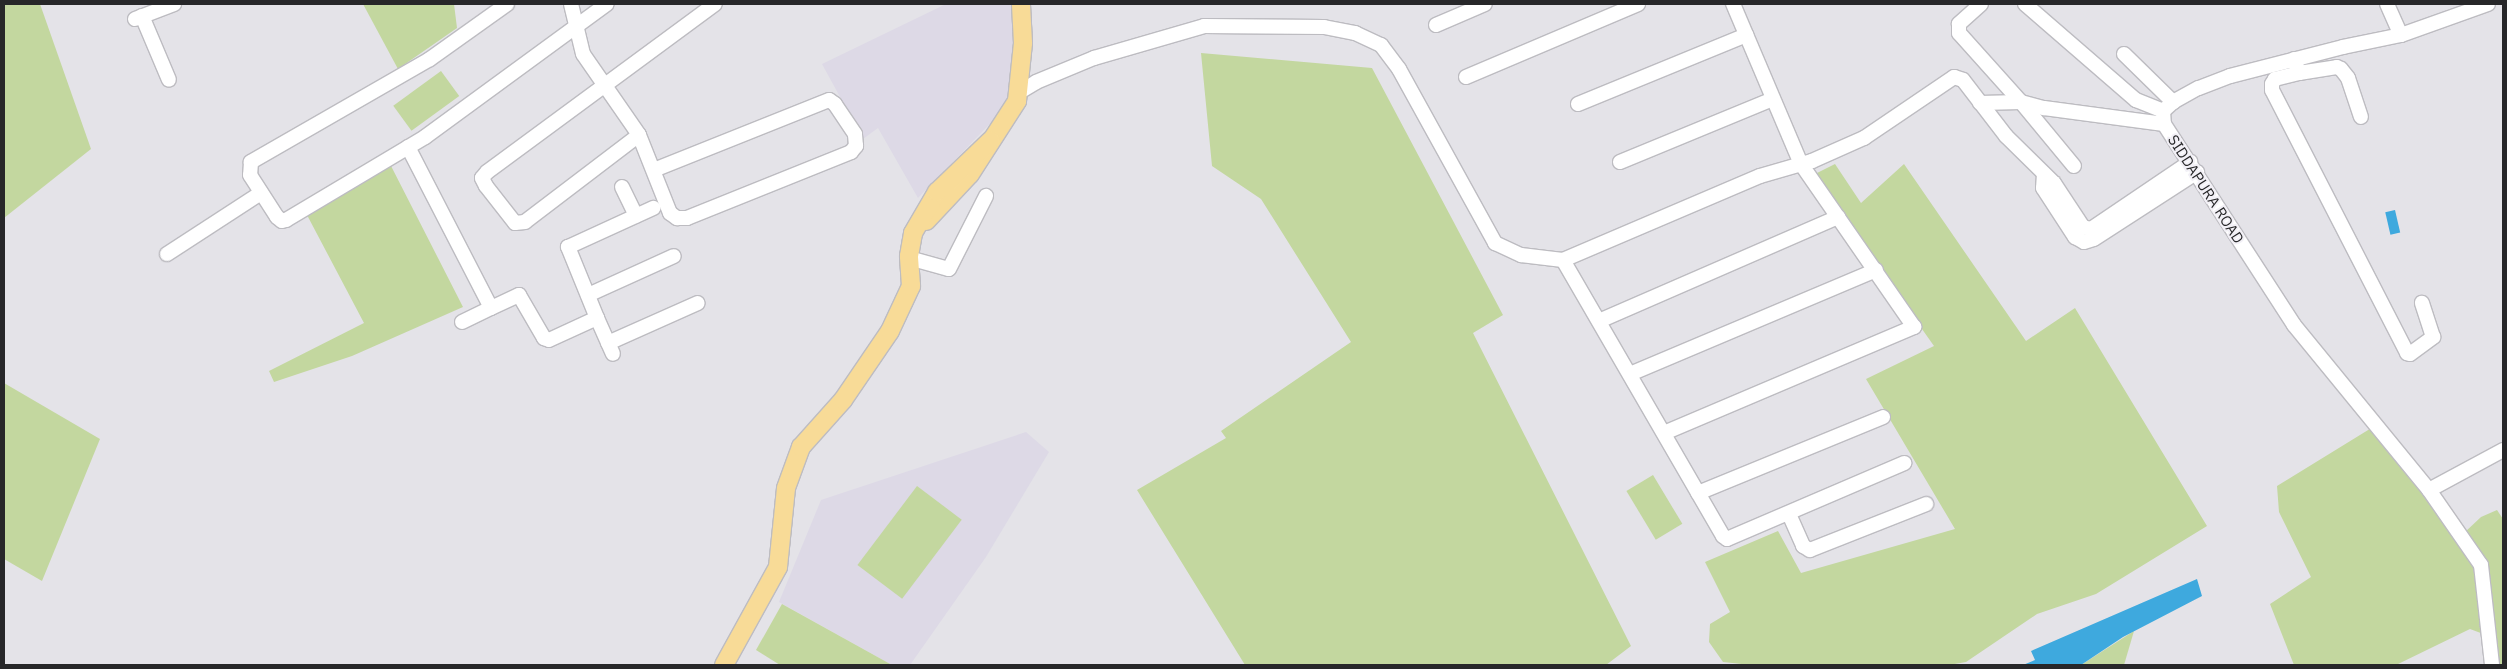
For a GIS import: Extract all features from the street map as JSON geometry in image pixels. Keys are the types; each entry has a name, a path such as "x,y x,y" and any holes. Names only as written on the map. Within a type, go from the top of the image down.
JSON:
{"main road":[{"path":"724,665 778,567 786,488 801,448 843,400 890,331 911,286 909,258 913,233 941,207 970,174 1017,101 1023,43 1021,4"}],"street":[{"path":"169,80 138,18 174,4"},
{"path":"507,4 430,59 251,162 250,175 277,217 282,221 286,220 408,147 607,4"},
{"path":"570,4 582,54 639,136 670,213 677,218 687,218 851,152 856,146 855,134 835,104 829,100 654,170"},
{"path":"639,136 525,222 515,223 486,186 482,178 487,172 715,4"},
{"path":"1436,25 1485,4"},
{"path":"1466,77 1638,4"},
{"path":"1664,433 1913,329 1913,323 1801,164 1733,4"},
{"path":"1981,4 1959,24 1959,34 2021,102 2074,166"},
{"path":"2025,4 2136,100 2167,112"},
{"path":"2386,4 2401,35"},
{"path":"1980,103 2021,102 2044,108 2167,112 2198,88 2230,76 2294,59 2401,35 2488,4"},
{"path":"1018,93 1036,82 1094,58 1204,26 1324,27 1355,33 1381,45 1399,70 1495,243 1522,254 1563,260 1760,176 1801,164 1864,138 1954,77 1963,80 2006,136 2054,183 2083,227 2091,228 2194,167"},
{"path":"1578,104 1746,35"},
{"name":"SIDDAPURA ROAD","path":"2124,54 2167,112 2194,167 2294,324 2429,490 2480,565 2492,665"},
{"path":"2294,59 2300,74"},
{"path":"2361,118 2348,78 2342,68 2336,67 2275,79 2272,84 2272,90 2407,353 2410,354 2434,337 2422,303"},
{"path":"1620,162 1773,99"},
{"path":"408,147 491,308"},
{"path":"622,187 636,216"},
{"path":"167,254 262,193"},
{"path":"909,258 949,269 986,196"},
{"path":"653,208 568,247 610,349 698,303"},
{"path":"1599,321 1838,217"},
{"path":"588,295 674,256"},
{"path":"1563,260 1722,536 1727,539 1904,463"},
{"path":"1630,374 1876,270"},
{"path":"462,322 519,295 544,338 549,340 597,318"},
{"path":"1698,493 1883,417"},
{"path":"2429,490 2503,450"},
{"path":"1789,514 1803,546 1810,550 1926,504"}],"shaded area":[{"path":"946,4 1013,4 1014,99 918,198 878,128 863,139 822,64"},
{"path":"1026,432 1049,452 986,557 910,665 892,665 779,602 821,500"}],"green space":[{"path":"4,4 40,4 91,149 4,218"},
{"path":"363,4 454,4 457,28 398,69"},
{"path":"1201,53 1372,68 1503,315 1473,333 1631,646 1606,665 1245,665 1137,490 1226,438 1221,431 1351,342 1261,199 1212,166"},
{"path":"441,71 459,96 411,131 393,106"},
{"path":"389,162 463,307 352,356 274,382 269,371 364,323 307,215"},
{"path":"1835,164 1861,203 1904,164 2026,341 2075,308 2207,526 2096,594 2037,614 1966,662 1949,665 1751,665 1723,662 1709,642 1710,624 1730,612 1705,562 1778,531 1801,573 1955,529 1866,379 1934,346 1813,175"},
{"path":"4,383 100,439 42,581 4,559"},
{"path":"2373,427 2464,533 2481,517 2497,510 2503,519 2503,665 2484,665 2486,635 2470,629 2396,665 2294,665 2270,604 2311,577 2279,512 2277,486"},
{"path":"1653,475 1682,524 1656,540 1626,491"},
{"path":"917,486 962,520 902,599 857,565"},
{"path":"782,604 892,665 780,665 756,650"},
{"path":"2134,631 2124,665 2081,665"}],"water":[{"path":"2395,210 2400,232 2390,235 2385,212"},
{"path":"2197,579 2202,596 2123,637 2081,665 2023,665 2035,660 2031,651"}]}
